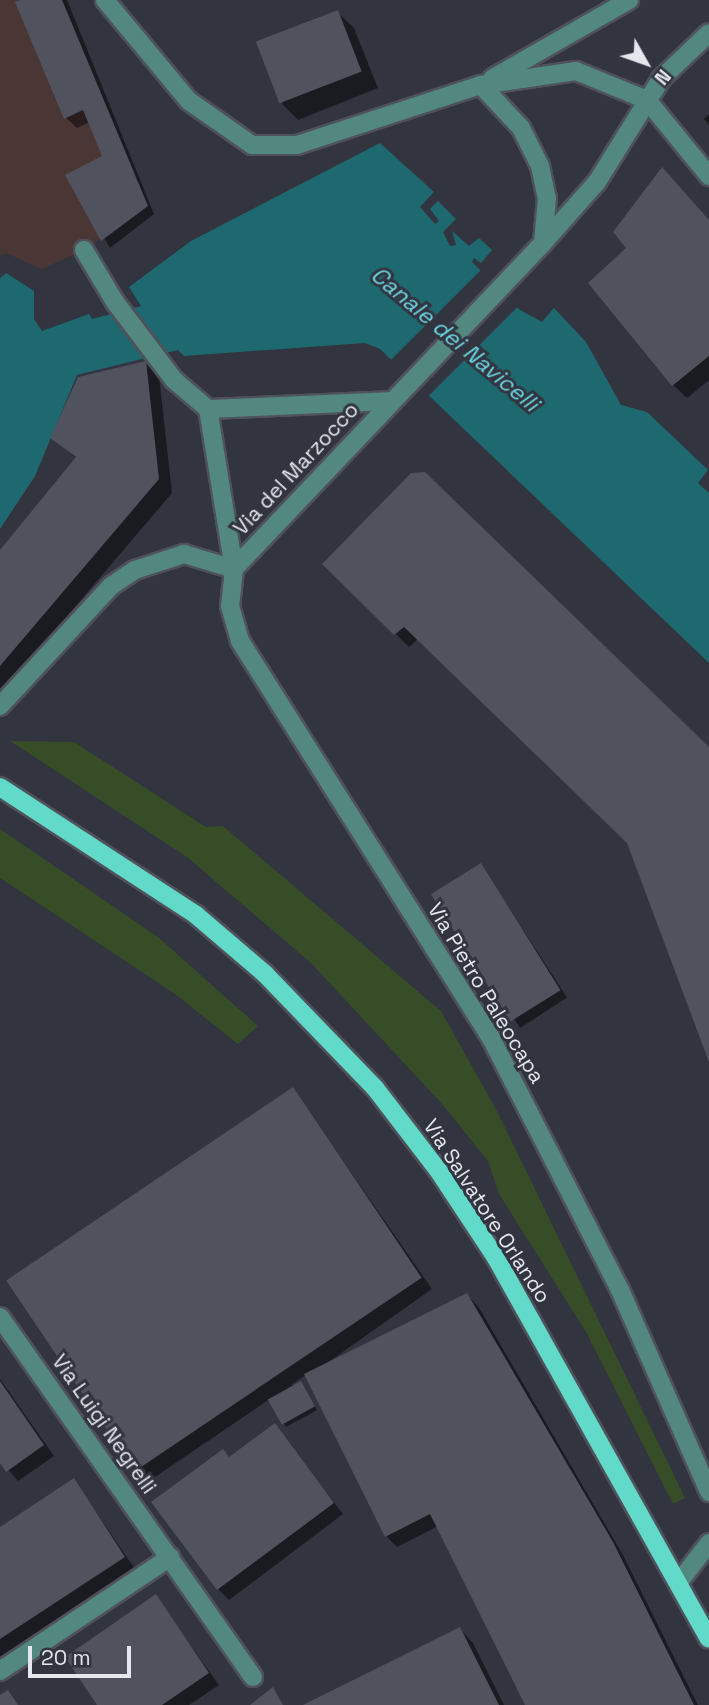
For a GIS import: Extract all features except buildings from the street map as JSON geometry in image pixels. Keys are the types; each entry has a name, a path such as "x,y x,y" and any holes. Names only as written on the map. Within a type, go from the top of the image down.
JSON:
{"main road":[{"name":"Via Salvatore Orlando","path":"0,787 118,860 215,930 314,1022 375,1088 439,1170 496,1258 679,1581 709,1639"}],"street":[{"path":"105,0 189,101 216,124 252,145 296,145 481,85 576,71 647,100 709,176"},
{"path":"481,85 629,0"},
{"name":"Via del Marzocco","path":"234,569 544,243 597,182 647,100 675,63 709,33"},
{"path":"481,85 521,128 540,166 547,198 544,243"},
{"path":"84,250 115,302 164,363 174,380 208,409"},
{"name":"Via del Marzocco","path":"234,569 208,409 391,401"},
{"name":"Via del Marzocco","path":"0,706 111,586 135,570 184,554 234,569"},
{"name":"Via Pietro Paleocapa","path":"234,569 229,592 240,641 492,1040 620,1290 709,1492"},
{"name":"Via Luigi Negrelli","path":"0,1317 253,1677"},
{"path":"679,1581 709,1543"},
{"path":"0,1671 170,1557"}],"shaded area":[{"path":"0,0 62,0 148,206 84,250 42,269 6,253 0,256"}],"green space":[{"path":"10,741 74,742 206,827 223,826 441,1011 497,1111 685,1498 673,1504 586,1332 499,1194 488,1161 443,1105 311,963 187,857"},
{"path":"0,829 158,937 258,1026 238,1044 175,994 0,878"}],"water":[{"name":"Canale dei Navicelli","path":"380,143 434,192 420,207 435,224 439,221 430,209 438,201 456,219 443,232 450,246 456,245 452,231 469,246 479,238 492,250 481,263 474,258 472,262 520,310 542,322 554,308 586,342 621,405 647,412 708,470 698,483 709,493 709,663 380,349 365,343 184,356 178,350 77,375 35,476 0,529 0,278 6,273 34,291 34,319 42,331 89,314 92,319 141,306 129,287 191,241"}],"pier":[{"path":"483,268 520,305 426,399 389,362"}]}
